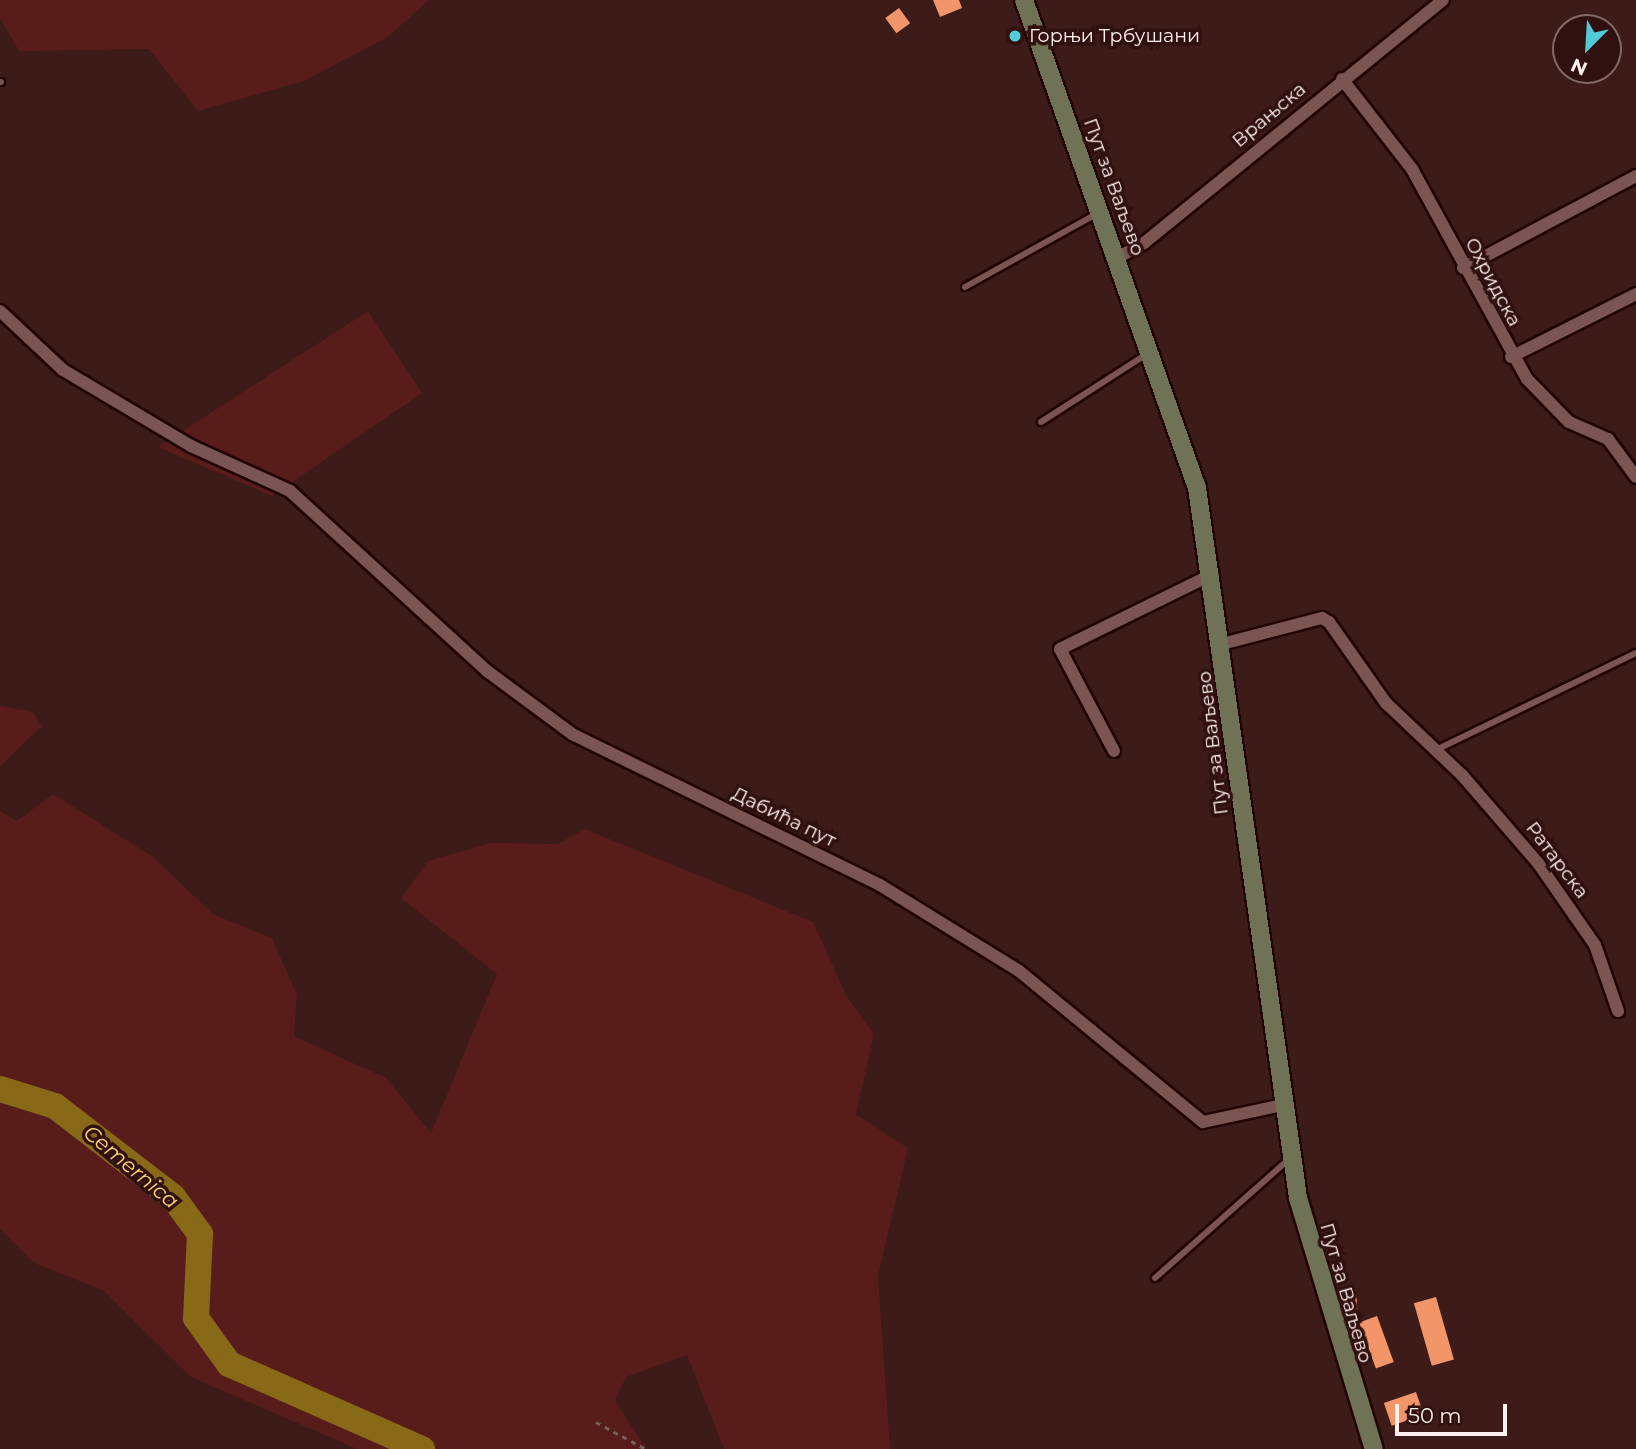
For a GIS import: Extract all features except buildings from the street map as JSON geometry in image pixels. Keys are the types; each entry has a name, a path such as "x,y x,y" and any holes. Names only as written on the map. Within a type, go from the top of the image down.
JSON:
{"main road":[{"name":"Пут за Ваљево","path":"1024,0 1152,351 1191,468 1213,574 1291,1158 1313,1261 1374,1449"}],"street":[{"name":"Врањска","path":"1117,258 1144,243 1342,79 1443,0"},
{"name":"Охридска","path":"1342,79 1396,143 1511,357 1555,410 1608,439 1636,477"},
{"path":"1463,268 1636,176"},
{"path":"1511,357 1636,294"},
{"name":"Дабића пут","path":"0,311 63,370 191,446 290,491 488,671 572,734 880,885 1019,971 1203,1122 1282,1105"},
{"path":"1114,751 1060,649 1213,574"},
{"name":"Ратарска","path":"1222,645 1322,618 1337,629 1387,703 1436,750 1538,863 1595,945 1619,1011"}],"lane":[{"path":"965,287 1101,211"},
{"path":"1041,422 1152,351"},
{"path":"1436,750 1636,653"},
{"path":"1155,1278 1291,1158"}],"path":[{"path":"596,1422 646,1449"}],"shaded area":[{"path":"0,0 429,0 388,37 304,81 198,111 149,49 19,51 0,18"},
{"path":"368,311 422,393 272,496 158,447"},
{"path":"0,706 33,712 42,726 0,767"},
{"path":"53,794 152,856 213,914 272,938 297,995 294,1036 386,1078 431,1133 497,974 401,898 428,861 490,843 557,844 585,829 813,922 847,997 874,1034 856,1114 908,1148 878,1276 890,1449 724,1449 687,1355 626,1377 615,1400 646,1449 357,1449 191,1377 104,1291 34,1263 0,1229 0,811 17,821"}],"waterway":[{"name":"Cemernica","path":"0,1089 55,1106 173,1197 200,1234 196,1318 229,1364 422,1449"}],"place":[{"name":"Горњи Трбушани","path":"1015,36"}]}
